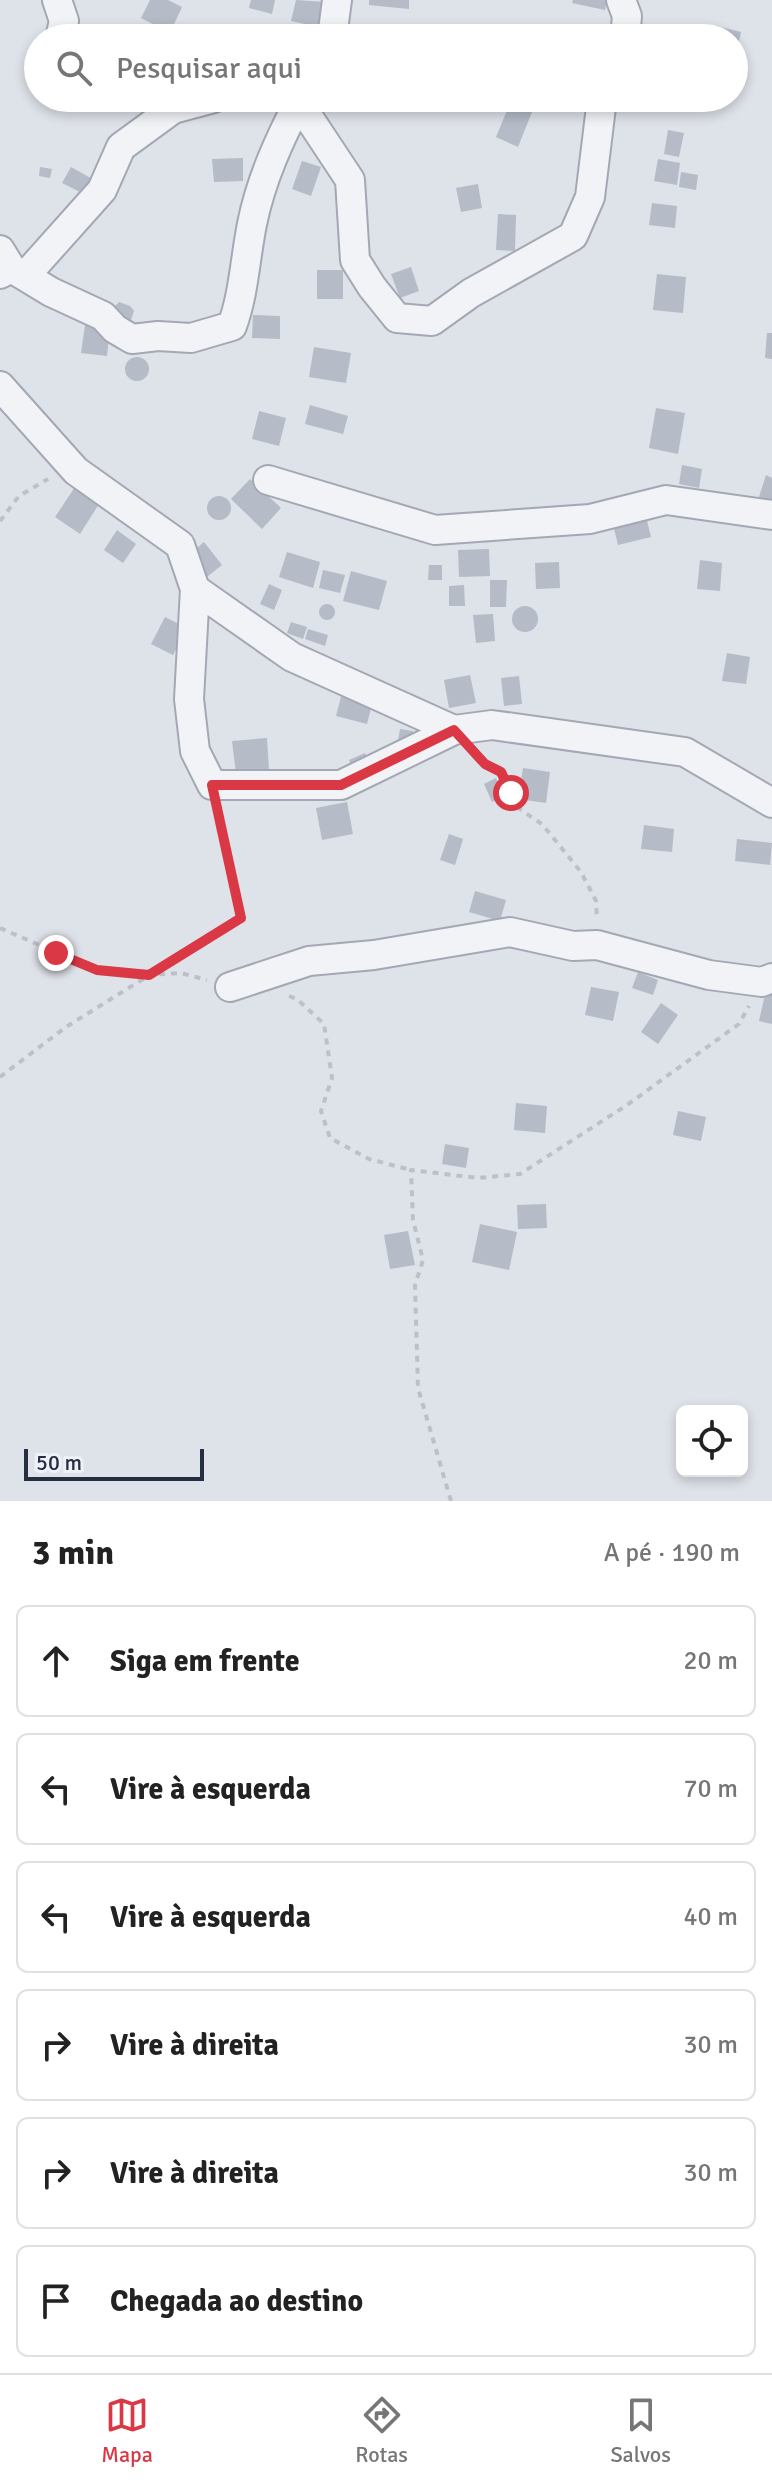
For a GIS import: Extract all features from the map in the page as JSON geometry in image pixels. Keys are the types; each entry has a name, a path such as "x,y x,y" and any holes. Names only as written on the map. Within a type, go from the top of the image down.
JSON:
{"street":[{"path":"57,0 63,24"},
{"path":"334,24 337,0"},
{"path":"621,0 627,16 626,24"},
{"path":"15,274 102,190 121,147 169,112"},
{"path":"0,250 15,274 103,316 115,329 132,339 158,336 191,338 232,326 241,303 252,223 276,146 291,112"},
{"path":"304,112 350,180 355,260 397,318 432,321 471,293 573,236 590,197 600,112"},
{"path":"0,386 76,471 180,545 195,589 189,699 195,751 212,785 341,785 454,730 492,725 685,752 772,803"},
{"path":"268,480 435,530 590,519 666,500 772,515"},
{"path":"195,589 292,657 454,730"},
{"path":"230,987 309,961 374,955 510,932 573,946 597,945 709,975 767,980"}],"path":[{"path":"0,519 19,496 50,478 76,471"},
{"path":"454,730 485,764 501,772 521,810 542,824 581,872 596,901 597,945"},
{"path":"0,1077 66,1027 241,918 212,785"},
{"path":"0,928 97,970 149,975 181,973 230,987"},
{"path":"283,994 297,999 324,1024 332,1078 321,1111 330,1138 369,1159 411,1170 478,1178 520,1174 627,1105 739,1024 767,980"},
{"path":"411,1170 413,1220 423,1260 415,1285 418,1388 451,1501"}],"building":[{"path":"150,0 168,0 182,7 174,24 153,24 141,18"},
{"path":"251,0 275,0 272,14 249,8"},
{"path":"296,0 324,2 319,24 291,21"},
{"path":"369,0 409,0 409,9 369,5"},
{"path":"573,0 607,0 605,10 572,3"},
{"path":"506,112 532,112 518,147 496,137"},
{"path":"668,130 684,133 679,157 664,154"},
{"path":"243,158 243,181 214,182 212,159"},
{"path":"658,159 680,163 677,185 654,181"},
{"path":"302,161 321,167 311,196 292,189"},
{"path":"40,167 52,169 50,178 39,176"},
{"path":"71,167 98,182 90,197 62,183"},
{"path":"681,172 698,175 696,190 679,187"},
{"path":"478,184 482,208 461,212 456,188"},
{"path":"652,203 677,206 675,228 649,225"},
{"path":"498,214 516,215 515,251 496,250"},
{"path":"411,267 419,291 400,298 391,274"},
{"path":"317,270 343,270 343,299 317,299"},
{"path":"657,274 686,277 683,313 653,310"},
{"path":"119,302 134,311 130,323 110,311"},
{"path":"253,315 280,316 280,339 252,338"},
{"path":"85,325 110,328 107,356 81,353"},
{"path":"767,333 772,333 772,359 765,358"},
{"path":"314,347 351,353 346,383 309,377"},
{"path":"137,357 148,364 149,369 142,380 137,381 126,374 125,369 132,358"},
{"path":"310,405 348,416 343,434 305,424"},
{"path":"656,408 685,413 678,454 649,448"},
{"path":"259,411 286,418 279,446 252,439"},
{"path":"682,465 702,469 699,488 679,484"},
{"path":"766,475 772,478 772,504 758,500"},
{"path":"250,479 281,508 262,529 231,499"},
{"path":"75,487 99,504 80,534 55,517"},
{"path":"214,496 224,496 231,503 231,513 224,520 214,520 207,513 207,503"},
{"path":"644,508 651,537 618,545 611,516"},
{"path":"117,530 136,544 123,563 104,550"},
{"path":"204,542 222,565 203,580 186,557"},
{"path":"489,549 490,576 459,577 458,550"},
{"path":"287,552 320,562 313,588 279,577"},
{"path":"700,560 722,563 720,591 697,589"},
{"path":"559,562 560,588 536,589 535,563"},
{"path":"429,565 442,565 442,580 428,580"},
{"path":"323,570 345,575 340,593 319,588"},
{"path":"351,571 387,581 379,610 343,601"},
{"path":"490,580 507,580 506,607 490,607"},
{"path":"269,584 282,590 274,610 260,604"},
{"path":"464,585 465,606 449,606 449,586"},
{"path":"327,604 333,606 333,618 327,620 321,618 319,612 321,606"},
{"path":"525,606 534,610 538,619 534,628 525,632 516,628 512,619 516,610"},
{"path":"493,614 495,641 476,643 473,615"},
{"path":"165,617 187,628 173,655 151,644"},
{"path":"291,622 307,627 303,639 287,633"},
{"path":"308,629 328,635 325,646 305,639"},
{"path":"727,653 750,657 746,684 722,681"},
{"path":"470,675 476,703 449,708 444,680"},
{"path":"519,676 522,704 504,706 501,678"},
{"path":"343,689 374,697 367,724 336,716"},
{"path":"400,729 413,731 411,749 397,747"},
{"path":"267,738 269,770 236,773 232,741"},
{"path":"365,753 372,768 355,775 349,760"},
{"path":"523,768 550,772 546,803 518,799"},
{"path":"496,778 504,796 492,802 484,784"},
{"path":"347,802 353,834 322,840 316,808"},
{"path":"644,825 674,829 672,852 641,849"},
{"path":"449,834 463,839 455,865 440,860"},
{"path":"737,839 772,843 770,865 735,861"},
{"path":"475,891 506,900 500,921 469,912"},
{"path":"638,972 658,980 653,995 632,988"},
{"path":"767,986 772,987 772,1024 759,1021"},
{"path":"591,987 619,992 613,1021 585,1015"},
{"path":"661,1003 678,1015 658,1044 641,1032"},
{"path":"516,1103 547,1106 545,1133 514,1130"},
{"path":"678,1111 706,1117 701,1141 673,1135"},
{"path":"445,1144 469,1148 466,1168 442,1164"},
{"path":"546,1204 547,1228 518,1229 517,1205"},
{"path":"480,1224 517,1232 509,1270 472,1262"},
{"path":"408,1231 415,1265 390,1269 384,1235"}],"route":[{"path":"56,953 97,970 149,975 241,918 212,785 341,785 454,730 485,764 501,772 511,793"}]}
